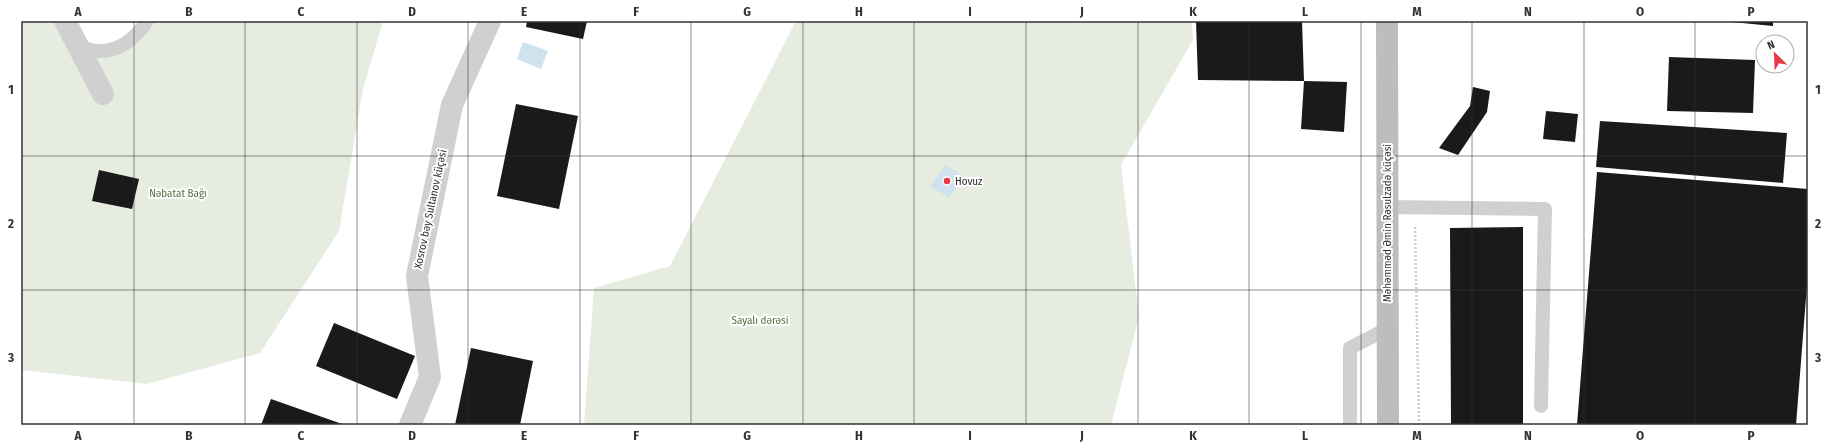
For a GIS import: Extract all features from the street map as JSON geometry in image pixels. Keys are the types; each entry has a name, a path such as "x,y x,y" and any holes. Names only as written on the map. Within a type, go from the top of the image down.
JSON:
{"main road":[{"name":"Məhəmməd Əmin Rəsulzadə küçəsi","path":"1387,21 1388,425"}],"street":[{"path":"65,21 103,94"},
{"name":"Xosrov bəy Sultanov küçəsi","path":"410,425 430,377 417,276 452,105 490,21"}],"lane":[{"path":"79,46 97,51 118,48 139,34 147,21"},
{"path":"1387,207 1545,209 1541,406"},
{"path":"1350,425 1350,348 1387,329"}],"green space":[{"name":"Nəbatat Bağı","path":"21,21 65,21 79,46 118,48 145,21 383,21 363,89 339,231 260,353 147,384 21,370"},
{"name":"Sayalı dərəsi","path":"796,21 1192,21 1193,40 1121,165 1139,317 1111,425 584,425 594,288 670,266"}],"water":[{"path":"523,42 548,51 541,69 517,59"},
{"name":"Hovuz","path":"946,165 963,176 949,198 930,186"}],"building":[{"path":"527,21 587,21 583,39 526,27"},
{"path":"1196,21 1302,21 1304,81 1198,80"},
{"path":"1721,21 1773,21 1773,26"},
{"path":"1669,57 1755,60 1753,113 1667,111"},
{"path":"1304,81 1347,82 1344,132 1301,129"},
{"path":"1473,87 1490,91 1487,112 1458,155 1439,148 1470,106"},
{"path":"516,104 578,116 559,209 497,196"},
{"path":"1546,111 1578,114 1575,142 1543,139"},
{"path":"1600,121 1787,133 1783,183 1596,167"},
{"path":"99,170 139,179 132,209 92,201"},
{"path":"1597,172 1808,189 1808,272 1796,425 1577,425"},
{"path":"1523,227 1523,425 1451,425 1450,228"},
{"path":"334,323 415,356 397,399 316,366"},
{"path":"471,348 533,361 520,425 455,425"},
{"path":"271,399 345,425 261,425"}],"place":[{"name":"Hovuz","path":"947,181"}]}
